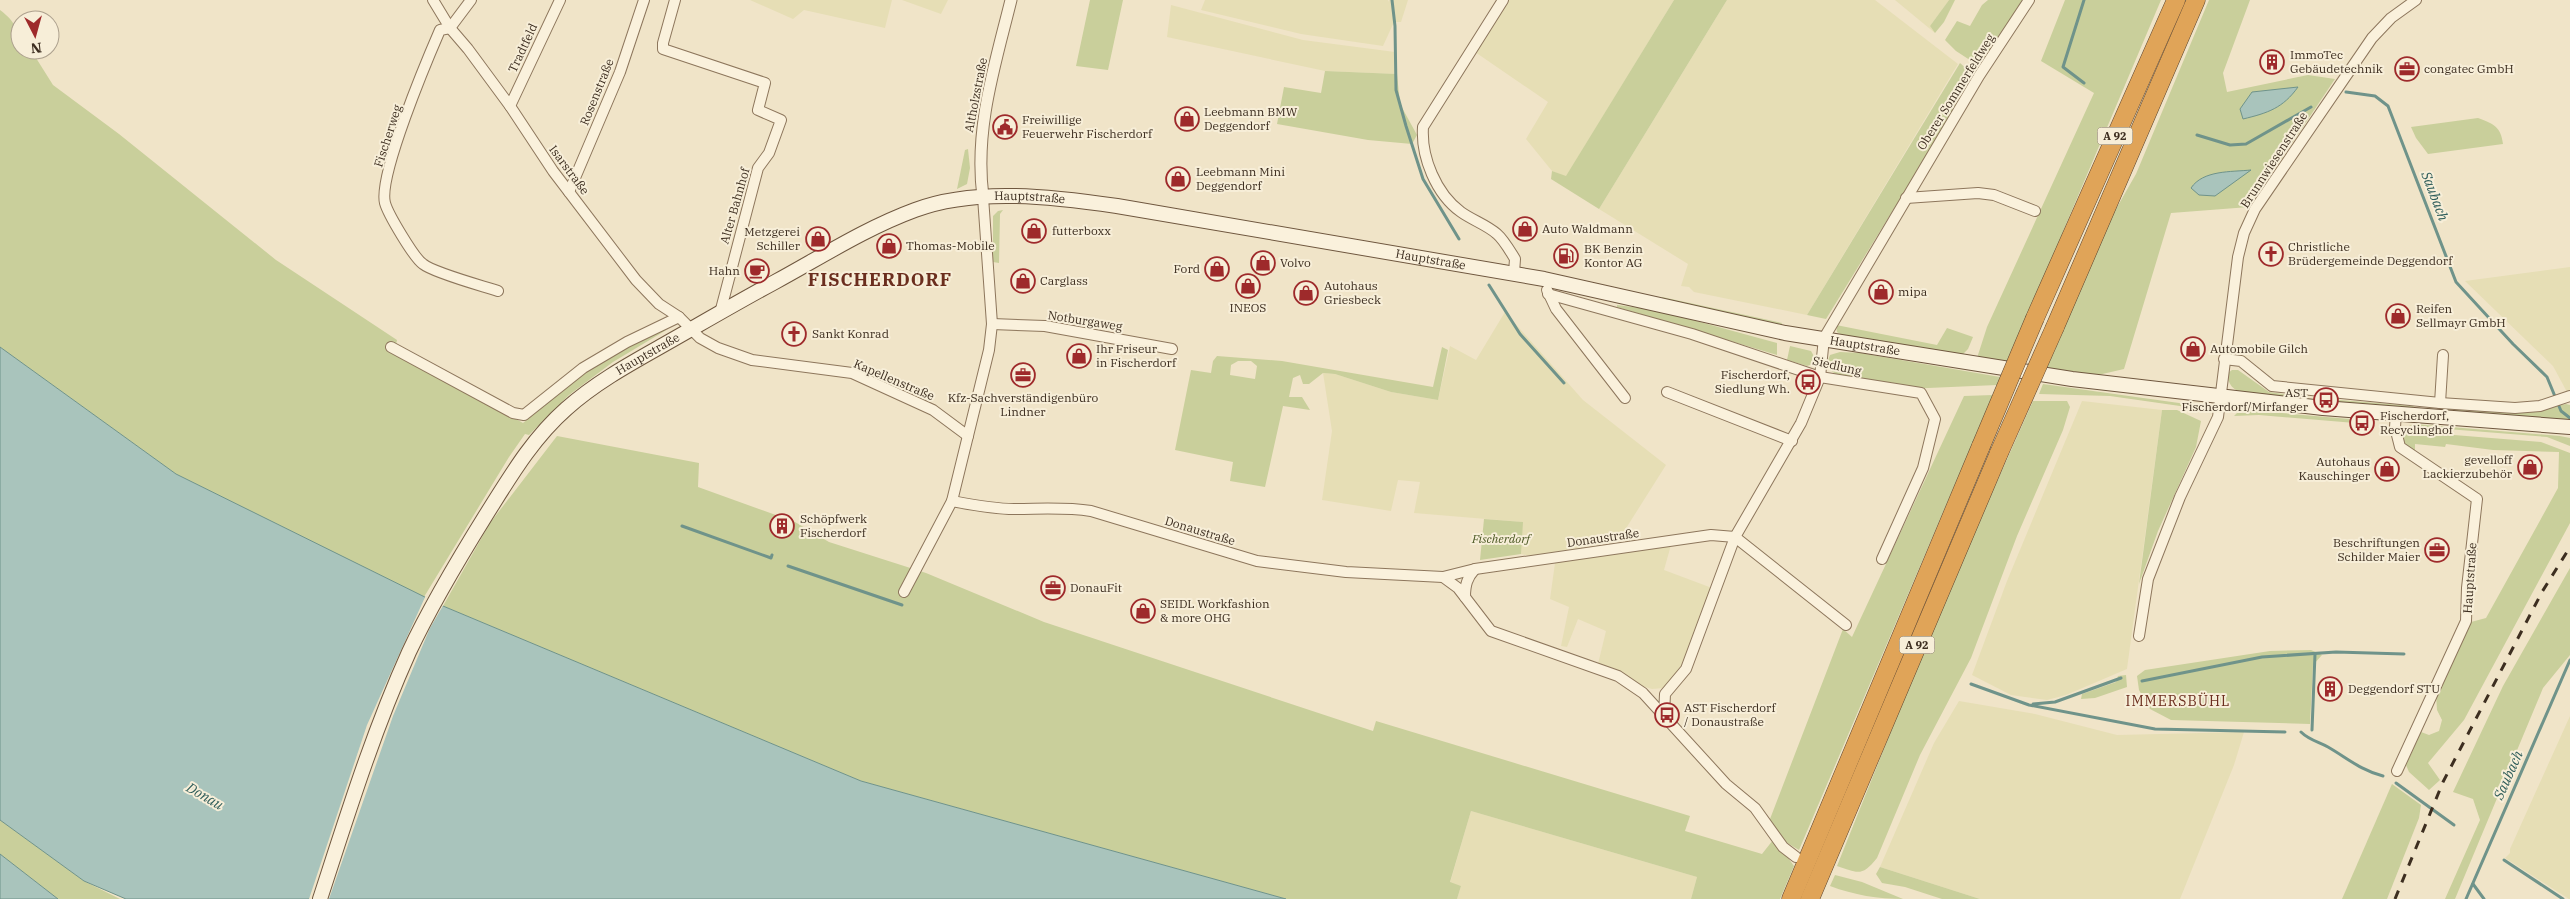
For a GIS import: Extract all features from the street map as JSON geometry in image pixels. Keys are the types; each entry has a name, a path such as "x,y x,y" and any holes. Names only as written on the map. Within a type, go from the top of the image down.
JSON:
{"highway":[{"name":"A 92","path":"1810,899 1827,834 1980,446 2176,0"},
{"name":"A 92","path":"1791,899 1827,834 1999,453 2196,0"}],"main road":[{"name":"Hauptstraße","path":"320,899 368,757 409,653 446,582 526,452 548,427 589,390 618,370 720,312 874,228 912,211 957,199 982,197 1054,198 1096,203 1514,273 1786,333 2079,380 2220,397 2570,427"}],"street":[{"name":"Isarstraße","path":"433,0 450,28 510,106 570,192 636,280 659,304 679,317 691,329"},
{"path":"450,28 471,0"},
{"name":"Tradtfeld","path":"510,106 560,0"},
{"name":"Rosenstraße","path":"570,192 620,72 644,0"},
{"name":"Alter Bahnhof","path":"675,0 663,49 765,83 758,110 781,120 769,152 758,168 720,312"},
{"name":"Altholzstraße","path":"982,197 980,149 983,120 1011,0"},
{"path":"1503,0 1423,127 1422,141 1430,168 1445,197 1460,212 1497,234 1515,259 1514,273"},
{"name":"Oberer Sommerfeldweg","path":"1824,338 1979,76 2029,0"},
{"name":"Brunnwiesenstraße","path":"2220,397 2238,257 2244,234 2255,209 2372,38 2391,18 2416,0"},
{"name":"Fischerweg","path":"450,28 440,30 423,69 388,170 385,202 407,244 423,264 498,291"},
{"path":"1906,198 1978,193 1994,195 2035,211"},
{"path":"904,592 952,501 989,350 992,324 982,197"},
{"path":"1544,279 1548,294 1556,309 1625,398"},
{"name":"Siedlung","path":"1548,294 1692,334 1820,377 1921,393 1936,419 1923,468 1882,559"},
{"path":"391,347 513,413 524,415 583,368 627,342 679,317"},
{"name":"Notburgaweg","path":"992,324 1045,326 1172,349"},
{"name":"Kapellenstraße","path":"691,329 706,343 752,360 852,373 933,410 968,436"},
{"path":"1820,377 1824,338"},
{"path":"2440,403 2443,355"},
{"path":"2224,359 2241,361 2272,386 2440,403 2516,408 2540,406 2567,397"},
{"name":"Siedlung","path":"1735,537 1792,441 1820,377"},
{"path":"1667,392 1792,441"},
{"path":"2139,636 2148,579 2180,498 2218,417 2220,397"},
{"name":"Hauptstraße","path":"2396,413 2395,427 2400,447 2477,499 2467,588 2466,621 2396,771"},
{"name":"Donaustraße","path":"952,501 978,506 1012,509 1072,508 1091,511 1258,561 1346,572 1442,577 1475,569 1711,535 1735,537"},
{"path":"1664,715 1665,694 1686,669 1735,537 1846,625"},
{"path":"1465,597 1465,586 1469,576 1475,569"},
{"path":"1442,577 1458,588 1491,631 1618,676 1643,693 1726,784 1755,808 1783,847 1796,857"},
{"path":"1643,693 1665,694"}],"shaded area":[{"path":"750,0 892,0 885,28 804,10 793,19"},
{"path":"902,0 948,0 941,14"},
{"path":"1205,0 1388,0 1389,2 1389,0 1408,0 1401,22 1394,22 1383,46 1301,34 1201,10"},
{"path":"1508,0 1674,0 1566,177 1552,171 1526,139 1548,102 1475,52"},
{"path":"1727,0 1875,0 1958,64 1807,315 1694,292 1689,287 1681,286 1688,264 1599,209"},
{"path":"1895,0 1949,0 1930,26 1935,33"},
{"path":"1171,5 1303,40 1395,52 1397,74 1325,71 1167,37"},
{"path":"2570,267 2570,392 2567,392 2553,366 2465,281"},
{"path":"1505,312 1583,400 1666,465 1618,541 1531,556 1521,554 1522,522 1414,513 1420,482 1398,480 1391,511 1322,500 1332,431 1323,373 1335,374 1391,392 1438,400 1450,346 1476,360"},
{"path":"2082,401 2162,410 2127,669 2066,695 2047,700 2011,695 1972,675 2007,581"},
{"path":"1671,545 1664,570 1712,588 1687,655 1679,671 1664,688 1652,689 1639,685 1598,664 1606,631 1578,619 1567,647 1561,646 1569,607 1550,599 1555,563"},
{"path":"1959,701 2035,714 2117,735 2244,732 2234,765 2180,899 1980,899 1880,867 1934,743"},
{"path":"2570,716 2569,899 2505,858 2510,853 2510,849"},
{"path":"1471,811 1697,877 1691,899 1457,899 1461,886 1450,883"}],"green space":[{"path":"1090,0 1123,0 1108,70 1076,66"},
{"path":"1674,0 1727,0 1599,209 1551,179 1552,171 1566,176"},
{"path":"1949,0 1955,0 1944,22 1935,33 1930,26"},
{"path":"1988,0 2026,0 1979,66 1956,51 1945,40 1957,21 1970,26 1982,5"},
{"path":"2065,0 2161,0 2064,229 2045,280 2007,363 1977,358 1987,327 2094,93 2041,61"},
{"path":"2209,0 2250,0 2223,73 2227,92 2308,75 2335,79 2249,207 2171,213 2124,369 2098,375 2043,367 2104,230 2136,174"},
{"path":"0,10 10,19 10,60 37,60 53,85 119,134 276,260 397,340 395,350 523,423 611,355 650,335 668,329 613,362 569,395 529,435 525,434 424,597 176,474 0,347"},
{"path":"1960,63 1970,72 1972,82 1826,319 1807,315"},
{"path":"1325,71 1397,74 1400,104 1417,135 1412,144 1368,140 1277,124 1284,87 1321,93"},
{"path":"2478,118 2498,129 2503,144 2428,154 2416,138 2411,127"},
{"path":"968,149 970,168 967,184 957,189 965,150"},
{"path":"1003,210 1000,214 999,263 993,262 993,216 998,211"},
{"path":"1662,297 1782,323 1781,326 1663,300"},
{"path":"1617,305 1656,310 1777,343 1777,355 1617,307"},
{"path":"1836,325 1937,345 1947,328 1973,337 1968,349 1961,356 1842,335 1837,332"},
{"path":"1790,346 1811,351 1816,360 1813,364 1807,366 1787,360"},
{"path":"1442,347 1448,350 1438,400 1391,392 1335,374 1323,373 1309,384 1303,384 1300,375 1293,378 1289,397 1302,397 1310,410 1283,406 1265,487 1230,481 1233,462 1175,450 1191,370 1211,373 1213,361 1217,356 1282,361 1433,387","holes":["1238,361 1251,361 1257,366 1255,379 1230,375 1231,365"]},
{"path":"1840,352 1860,353 2000,377 1997,385 1905,389 1837,375 1830,370 1827,363 1830,355"},
{"path":"2232,370 2238,370 2269,392 2290,395 2290,397 2241,393 2229,382 2228,373"},
{"path":"2043,384 2179,403 2191,406 2199,412 2180,406 2110,396 2039,394"},
{"path":"1993,395 1799,850 1784,841 1770,819 1843,629 1852,637 1964,396"},
{"path":"2328,399 2413,406 2415,408 2526,413 2566,404 2570,405 2570,421 2330,403"},
{"path":"2033,401 2067,401 2070,407 2063,430 2017,536 1971,658 1920,755 1877,858 1867,868 1859,872 1837,866 1938,614"},
{"path":"2162,410 2177,410 2201,421 2196,447 2158,531 2139,584"},
{"path":"2258,411 2361,420 2367,424 2259,415 2234,416 2237,413"},
{"path":"2414,424 2560,436 2570,438 2570,446 2547,437 2409,426"},
{"path":"2404,431 2541,442 2570,453 2570,523 2464,720 2428,763 2440,780 2429,790 2409,772 2406,765 2421,732 2429,735 2439,731 2442,720 2437,710 2436,694 2471,622 2486,618 2558,488 2559,452 2493,450 2446,444 2445,447 2415,444 2415,452 2405,445 2401,437"},
{"path":"557,436 699,463 698,487 795,522 829,542 926,573 1044,622 1373,731 1376,721 1690,816 1685,831 1762,854 1775,840 1794,866 1780,899 1691,899 1697,877 1471,811 1450,882 1461,886 1457,899 1286,899 861,781 443,606 490,523"},
{"name":"Fischerdorf","path":"1484,519 1523,522 1521,554 1480,560"},
{"path":"2570,568 2570,655 2543,688 2455,899 2445,899 2480,820 2473,799 2453,792 2503,686"},
{"path":"2311,650 2322,655 2313,665 2310,724 2171,720 2150,709 2139,690 2137,676 2145,670 2270,651"},
{"path":"2126,675 2127,687 2095,698 2081,699 2082,694 2116,682 2118,676"},
{"path":"2392,784 2421,805 2419,818 2387,899 2342,899"},
{"path":"0,820 84,881 120,899 58,899 0,854"},
{"path":"1880,867 1980,899 1942,899 1905,887 1882,883 1876,874"},
{"path":"1835,875 1862,882 1903,899 1866,896 1830,886"}],"water":[{"path":"2298,87 2281,105 2243,119 2240,109 2252,92"},
{"path":"2251,170 2215,196 2199,195 2191,188 2196,182 2210,175"},
{"name":"Donau","path":"0,347 176,474 443,606 861,781 1286,899 126,899 84,881 0,820"},
{"path":"0,854 58,899 0,899"}],"pier":[{"path":"426,595 444,604 430,628 393,716 329,899 309,899 367,725"}],"waterway":[{"path":"1392,0 1395,26 1396,90 1406,126 1423,179 1459,239"},
{"name":"Saubach","path":"2084,0 2063,67 2084,83"},
{"name":"Saubach","path":"2346,92 2375,96 2388,106 2456,282 2513,344 2547,377 2561,411 2570,418"},
{"name":"Saubach","path":"2197,135 2230,145 2246,144 2311,107"},
{"path":"1489,285 1520,334 1564,383"},
{"path":"682,526 771,558 772,555"},
{"path":"788,566 902,605"},
{"path":"2142,681 2262,657 2336,652 2404,654"},
{"path":"2312,730 2315,654"},
{"name":"Saubach","path":"2466,899 2570,660"},
{"path":"2033,704 2055,702 2121,678"},
{"path":"1971,684 2029,705 2155,729 2285,732"},
{"path":"2301,732 2361,768 2383,776"},
{"path":"2396,783 2454,825"},
{"path":"2504,860 2563,899"},
{"path":"2473,884 2484,899"}],"railway":[{"path":"2395,899 2443,782 2542,592 2570,547"}],"place":[{"name":"ImmoTec Gebäudetechnik","path":"2272,62"},
{"name":"congatec GmbH","path":"2407,69"},
{"name":"Leebmann BMW Deggendorf","path":"1187,119"},
{"name":"Freiwillige Feuerwehr Fischerdorf","path":"1005,127"},
{"name":"Leebmann Mini Deggendorf","path":"1178,179"},
{"name":"Auto Waldmann","path":"1525,229"},
{"name":"futterboxx","path":"1034,231"},
{"name":"Metzgerei Schiller","path":"818,239"},
{"name":"Thomas-Mobile","path":"889,246"},
{"name":"Christliche Brüdergemeinde Deggendorf","path":"2271,254"},
{"name":"BK Benzin Kontor AG","path":"1566,256"},
{"name":"Volvo","path":"1263,263"},
{"name":"Ford","path":"1217,269"},
{"name":"Hahn","path":"757,271"},
{"name":"Carglass","path":"1023,281"},
{"name":"INEOS","path":"1248,286"},
{"name":"mipa","path":"1881,292"},
{"name":"Autohaus Griesbeck","path":"1306,293"},
{"name":"Reifen Sellmayr GmbH","path":"2398,316"},
{"name":"Sankt Konrad","path":"794,334"},
{"name":"Automobile Gilch","path":"2193,349"},
{"name":"Ihr Friseur in Fischerdorf","path":"1079,356"},
{"name":"Kfz-Sachverständigenbüro Lindner","path":"1023,375"},
{"name":"Fischerdorf, Siedlung Wh.","path":"1808,382"},
{"name":"AST Fischerdorf/Mirfanger","path":"2326,400"},
{"name":"Fischerdorf, Recyclinghof","path":"2362,423"},
{"name":"gevelloff Lackierzubehör","path":"2530,467"},
{"name":"Autohaus Kauschinger","path":"2387,469"},
{"name":"Schöpfwerk Fischerdorf","path":"782,526"},
{"name":"Beschriftungen Schilder Maier","path":"2437,550"},
{"name":"DonauFit","path":"1053,588"},
{"name":"SEIDL Workfashion & more OHG","path":"1143,611"},
{"name":"Deggendorf STU","path":"2330,689"},
{"name":"AST Fischerdorf / Donaustraße","path":"1667,715"}],"district":[{"name":"FISCHERDORF","path":"880,280"},
{"name":"IMMERSBÜHL","path":"2178,701"}]}
